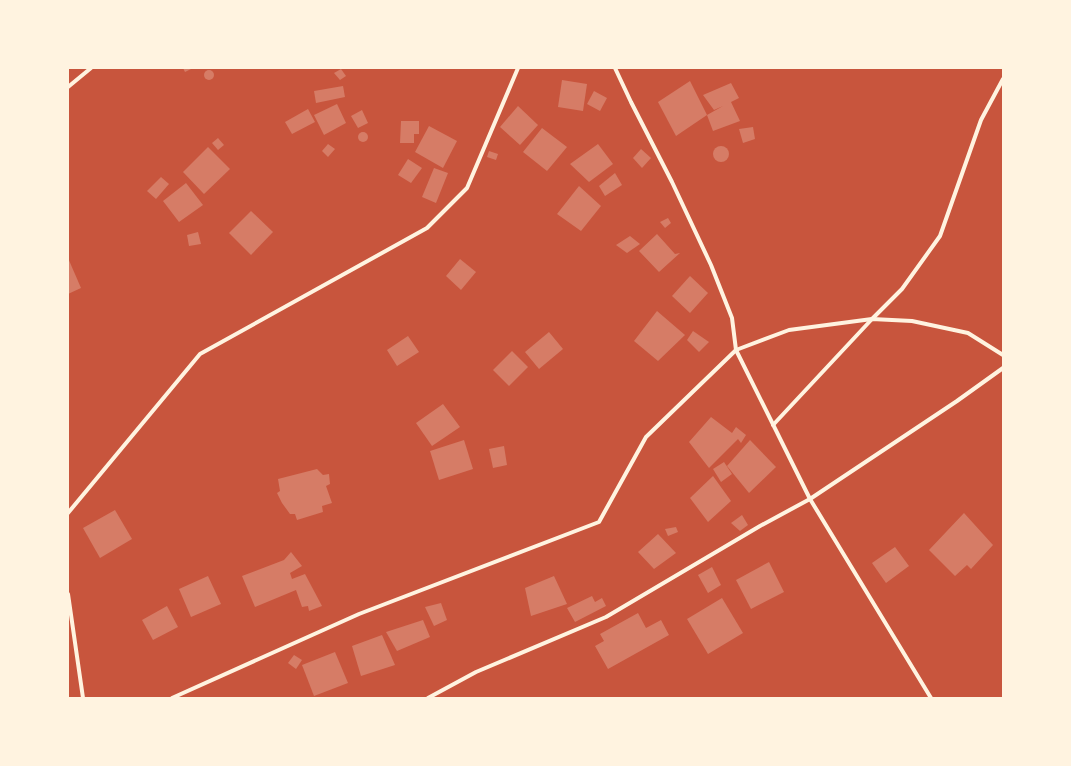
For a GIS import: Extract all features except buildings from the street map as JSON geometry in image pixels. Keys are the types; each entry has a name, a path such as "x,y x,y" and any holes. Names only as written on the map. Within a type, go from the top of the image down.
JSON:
{"street":[{"path":"68,87 91,68"},
{"path":"68,513 200,354 427,228 467,188 518,68"},
{"path":"615,68 672,182 711,265 732,318 736,350 810,499 932,698"},
{"path":"773,425 902,289 940,236 981,120 1003,79"},
{"path":"172,698 359,614 599,522 646,437 736,350 789,330 872,319 912,321 968,334 1003,356"},
{"path":"428,698 476,672 606,617 760,526 810,499 957,401 1003,368"},
{"path":"68,594 83,698"}]}
